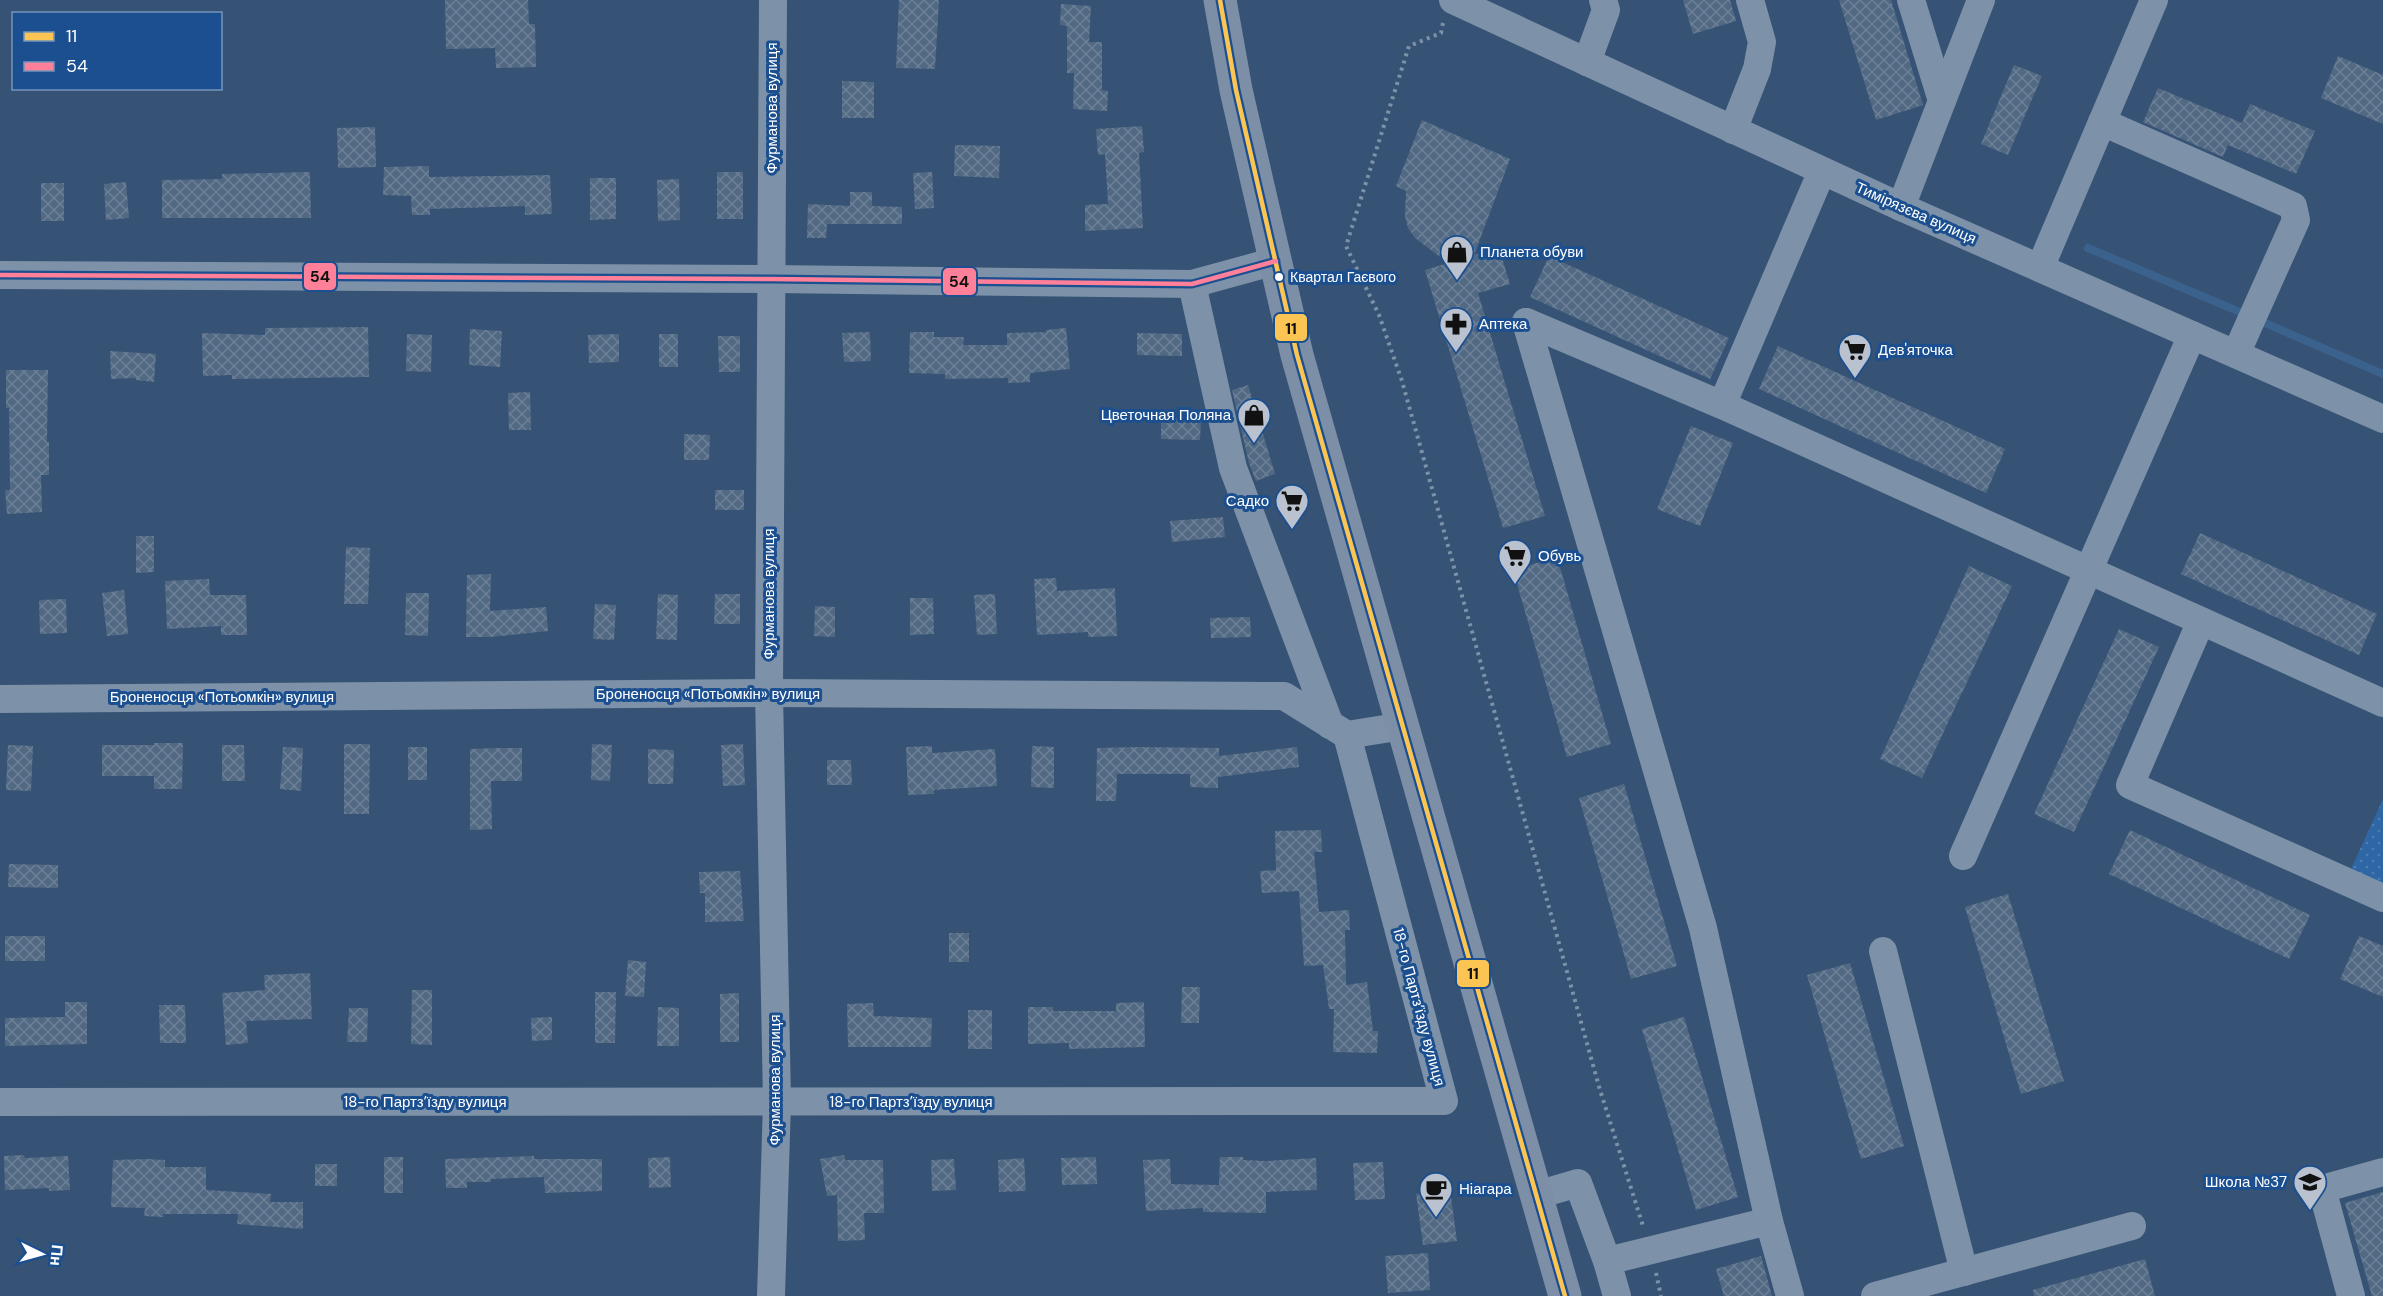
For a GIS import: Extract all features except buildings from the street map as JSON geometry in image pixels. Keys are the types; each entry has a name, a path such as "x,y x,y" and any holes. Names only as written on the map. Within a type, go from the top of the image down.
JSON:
{"main road":[{"path":"1220,0 1236,90 1297,355 1565,1296"}],"street":[{"name":"Фурманова вулиця","path":"771,1296 777,1102 769,693 772,0"},
{"path":"1587,62 1606,10 1603,0"},
{"path":"1733,130 1757,69 1762,42 1750,0"},
{"path":"1911,0 1942,101"},
{"path":"1901,207 1981,0"},
{"path":"2040,268 2154,0"},
{"name":"Тимірязєва вулиця","path":"1448,11 1587,62 1901,207 2383,419"},
{"path":"2102,122 2293,206 2296,220 2236,354"},
{"path":"1722,405 1822,171"},
{"path":"0,275 771,279 1192,284 1275,261"},
{"path":"1192,284 1233,468 1339,730 1403,726"},
{"path":"1790,1296 1768,1221 1703,928 1526,322 1722,405 2383,703"},
{"path":"1963,856 2192,335"},
{"path":"2201,621 2130,785 2383,898"},
{"name":"Броненосця «Потьомкін» вулиця","path":"0,699 769,693 1284,696 1339,730"},
{"name":"18-го Партз’їзду вулиця","path":"0,1102 1444,1101 1339,730"},
{"path":"1883,951 1964,1272"},
{"path":"2351,1296 2322,1189 2383,1172"},
{"path":"1537,1196 1578,1183 1607,1260 1617,1296"},
{"path":"1607,1260 1768,1221"},
{"path":"1875,1296 1910,1291 1964,1272 2132,1226"}],"path":[{"path":"1448,11 1441,33 1409,46 1346,246 1379,315 1402,381 1600,1090 1650,1251 1661,1296"}],"shaded area":[{"path":"2383,799 2383,884 2351,869"}],"waterway":[{"path":"2088,248 2247,315"},
{"path":"2258,320 2383,374"}],"transit line":[{"name":"11","path":"1220,0 1236,90 1297,355 1565,1296"},
{"name":"54","path":"0,275 771,279 1192,284 1276,261"}],"place":[{"name":"Квартал Гаєвого","path":"1279,277"},
{"name":"Планета обуви","path":"1457,281"},
{"name":"Аптека","path":"1456,353"},
{"name":"Дев'яточка","path":"1855,379"},
{"name":"Цветочная Поляна","path":"1254,444"},
{"name":"Садко","path":"1292,530"},
{"name":"Обувь","path":"1515,585"},
{"name":"Школа №37","path":"2310,1211"},
{"name":"Ніагара","path":"1436,1218"}]}
